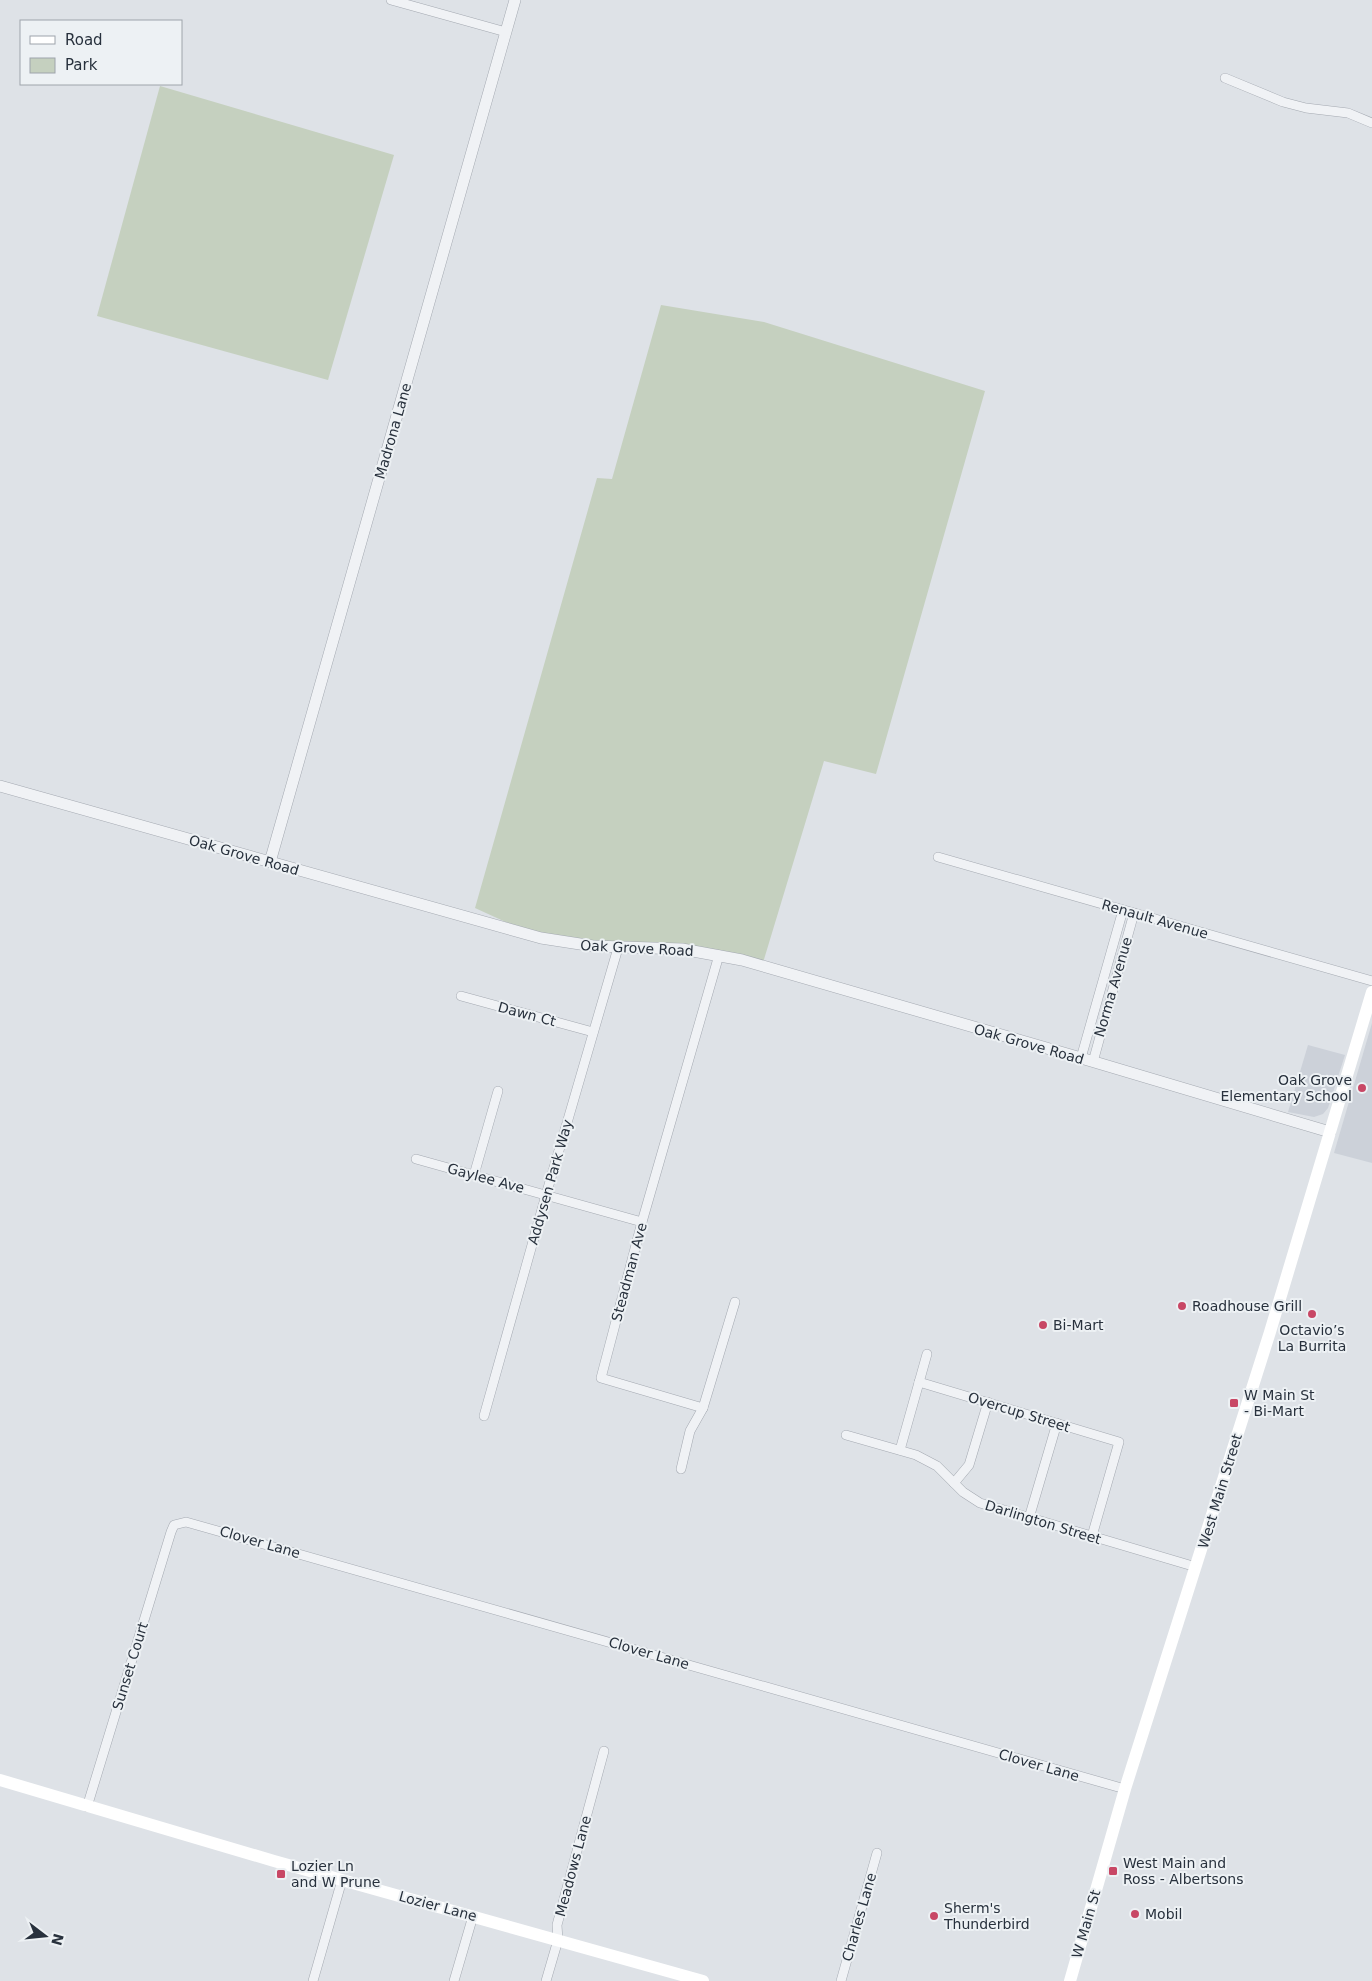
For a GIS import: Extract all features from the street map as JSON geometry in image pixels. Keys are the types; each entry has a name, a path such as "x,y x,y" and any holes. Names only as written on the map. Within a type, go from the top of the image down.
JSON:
{"main road":[{"name":"West Main Street","path":"1124,1789 1270,1332 1372,992"},
{"name":"Lozier Lane","path":"0,1780 342,1880 703,1981"},
{"name":"W Main St","path":"1070,1981 1124,1789"}],"street":[{"path":"391,0 506,32"},
{"name":"Madrona Lane","path":"270,862 515,0"},
{"path":"1225,78 1283,102 1306,108 1348,113 1372,123"},
{"name":"Oak Grove Road","path":"0,786 566,944 618,948 682,949 742,960 1330,1132"},
{"name":"Renault Avenue","path":"938,857 1372,981"},
{"name":"Norma Avenue","path":"1087,1060 1123,910"},
{"name":"Norma Avenue","path":"1087,1060 1134,913"},
{"name":"Addysen Park Way","path":"484,1416 618,948"},
{"name":"Steadman Ave","path":"703,1408 601,1378 642,1222 719,955"},
{"name":"Dawn Ct","path":"461,996 593,1032"},
{"path":"474,1175 498,1091"},
{"name":"Gaylee Ave","path":"416,1159 642,1222"},
{"path":"681,1469 690,1431 703,1408 735,1302"},
{"path":"900,1450 927,1354"},
{"name":"Overcup Street","path":"919,1382 1119,1442 1092,1536"},
{"path":"954,1483 969,1465 988,1402"},
{"path":"1029,1518 1057,1424"},
{"name":"Darlington Street","path":"846,1435 916,1455 937,1466 963,1492 980,1503 1196,1567"},
{"name":"Clover Lane","path":"174,1525 186,1522 246,1538 1124,1789"},
{"name":"Sunset Court","path":"87,1807 174,1525"},
{"name":"Meadows Lane","path":"546,1981 558,1940 557,1925 604,1751"},
{"name":"Charles Lane","path":"841,1981 877,1853"},
{"path":"313,1981 342,1880"},
{"path":"454,1981 473,1916"}],"shaded area":[{"name":"Oak Grove Elementary School","path":"1372,1023 1372,1163 1334,1153"},
{"path":"1308,1045 1345,1055 1328,1108 1323,1114 1314,1117 1288,1112"}],"green space":[{"path":"160,86 394,155 328,380 97,316"},
{"path":"661,305 764,322 985,391 876,774 824,761 762,966 701,952 541,938 475,908 597,478 612,479"}],"place":[{"name":"Oak Grove Elementary School","path":"1362,1088"},
{"name":"Roadhouse Grill","path":"1182,1306"},
{"name":"Octavio’s La Burrita","path":"1312,1314"},
{"name":"Bi-Mart","path":"1043,1325"},
{"name":"W Main St - Bi-Mart","path":"1234,1403"},
{"name":"West Main and Ross - Albertsons","path":"1113,1871"},
{"name":"Lozier Ln and W Prune","path":"281,1874"},
{"name":"Mobil","path":"1135,1914"},
{"name":"Sherm's Thunderbird","path":"934,1916"}]}
